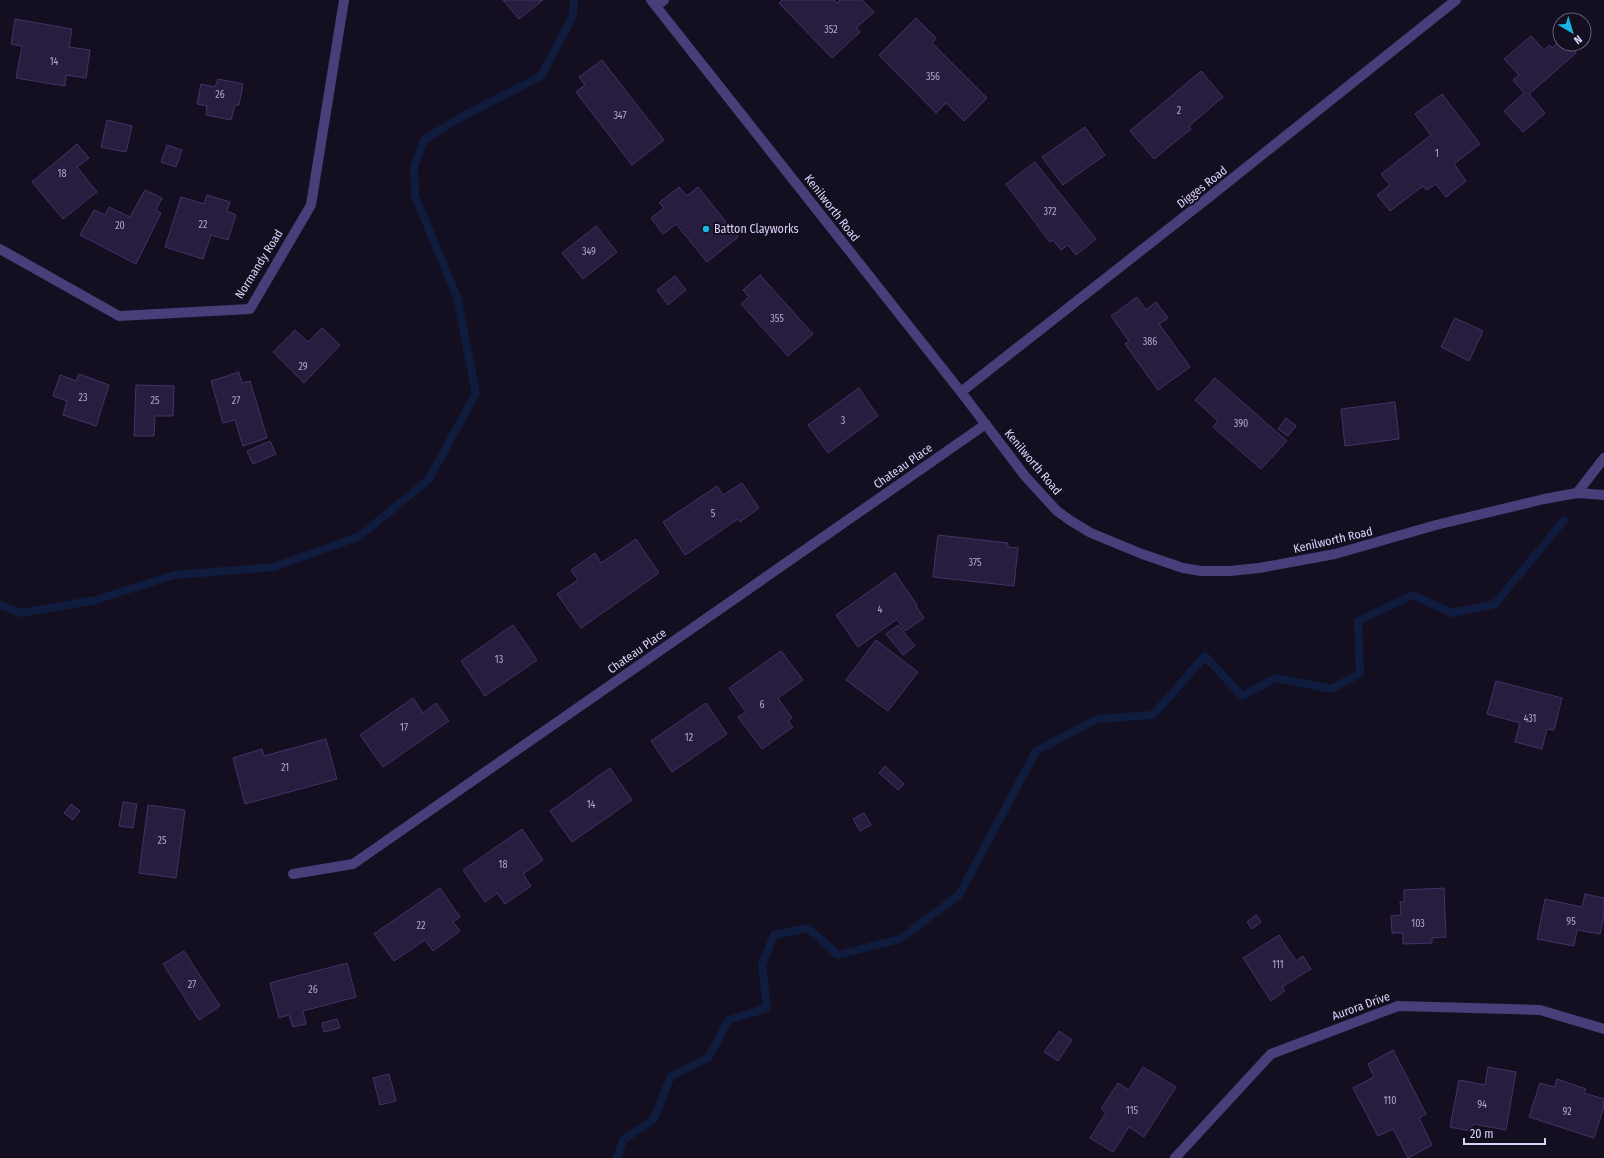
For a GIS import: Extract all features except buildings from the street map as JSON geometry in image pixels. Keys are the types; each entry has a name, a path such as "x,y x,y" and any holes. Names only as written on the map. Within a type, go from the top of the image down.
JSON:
{"street":[{"name":"Normandy Road","path":"0,249 119,316 250,309 311,205 344,0"},
{"name":"Digges Road","path":"961,392 1213,194 1456,0"},
{"name":"Kenilworth Road","path":"657,2 1025,476 1057,511 1091,533 1142,554 1183,568 1201,571 1230,571 1259,568 1335,554 1476,514 1544,499 1577,493 1604,495"},
{"name":"Chateau Place","path":"293,874 353,864 986,424"},
{"path":"1577,493 1604,458"},
{"name":"Aurora Drive","path":"1175,1158 1271,1054 1398,1006 1540,1010 1604,1029"}],"waterway":[{"path":"0,605 21,613 96,600 174,575 274,567 360,536 429,479 476,393 457,297 415,196 414,167 424,140 463,116 541,76 573,16 574,0"},
{"path":"617,1158 623,1140 654,1119 671,1076 708,1058 729,1020 767,1008 762,965 774,935 808,928 838,955 900,939 959,895 1036,751 1097,719 1153,715 1205,656 1242,696 1276,678 1332,689 1360,673 1358,621 1413,595 1452,613 1495,604 1564,520"}],"place":[{"name":"Batton Clayworks","path":"706,229"}]}
